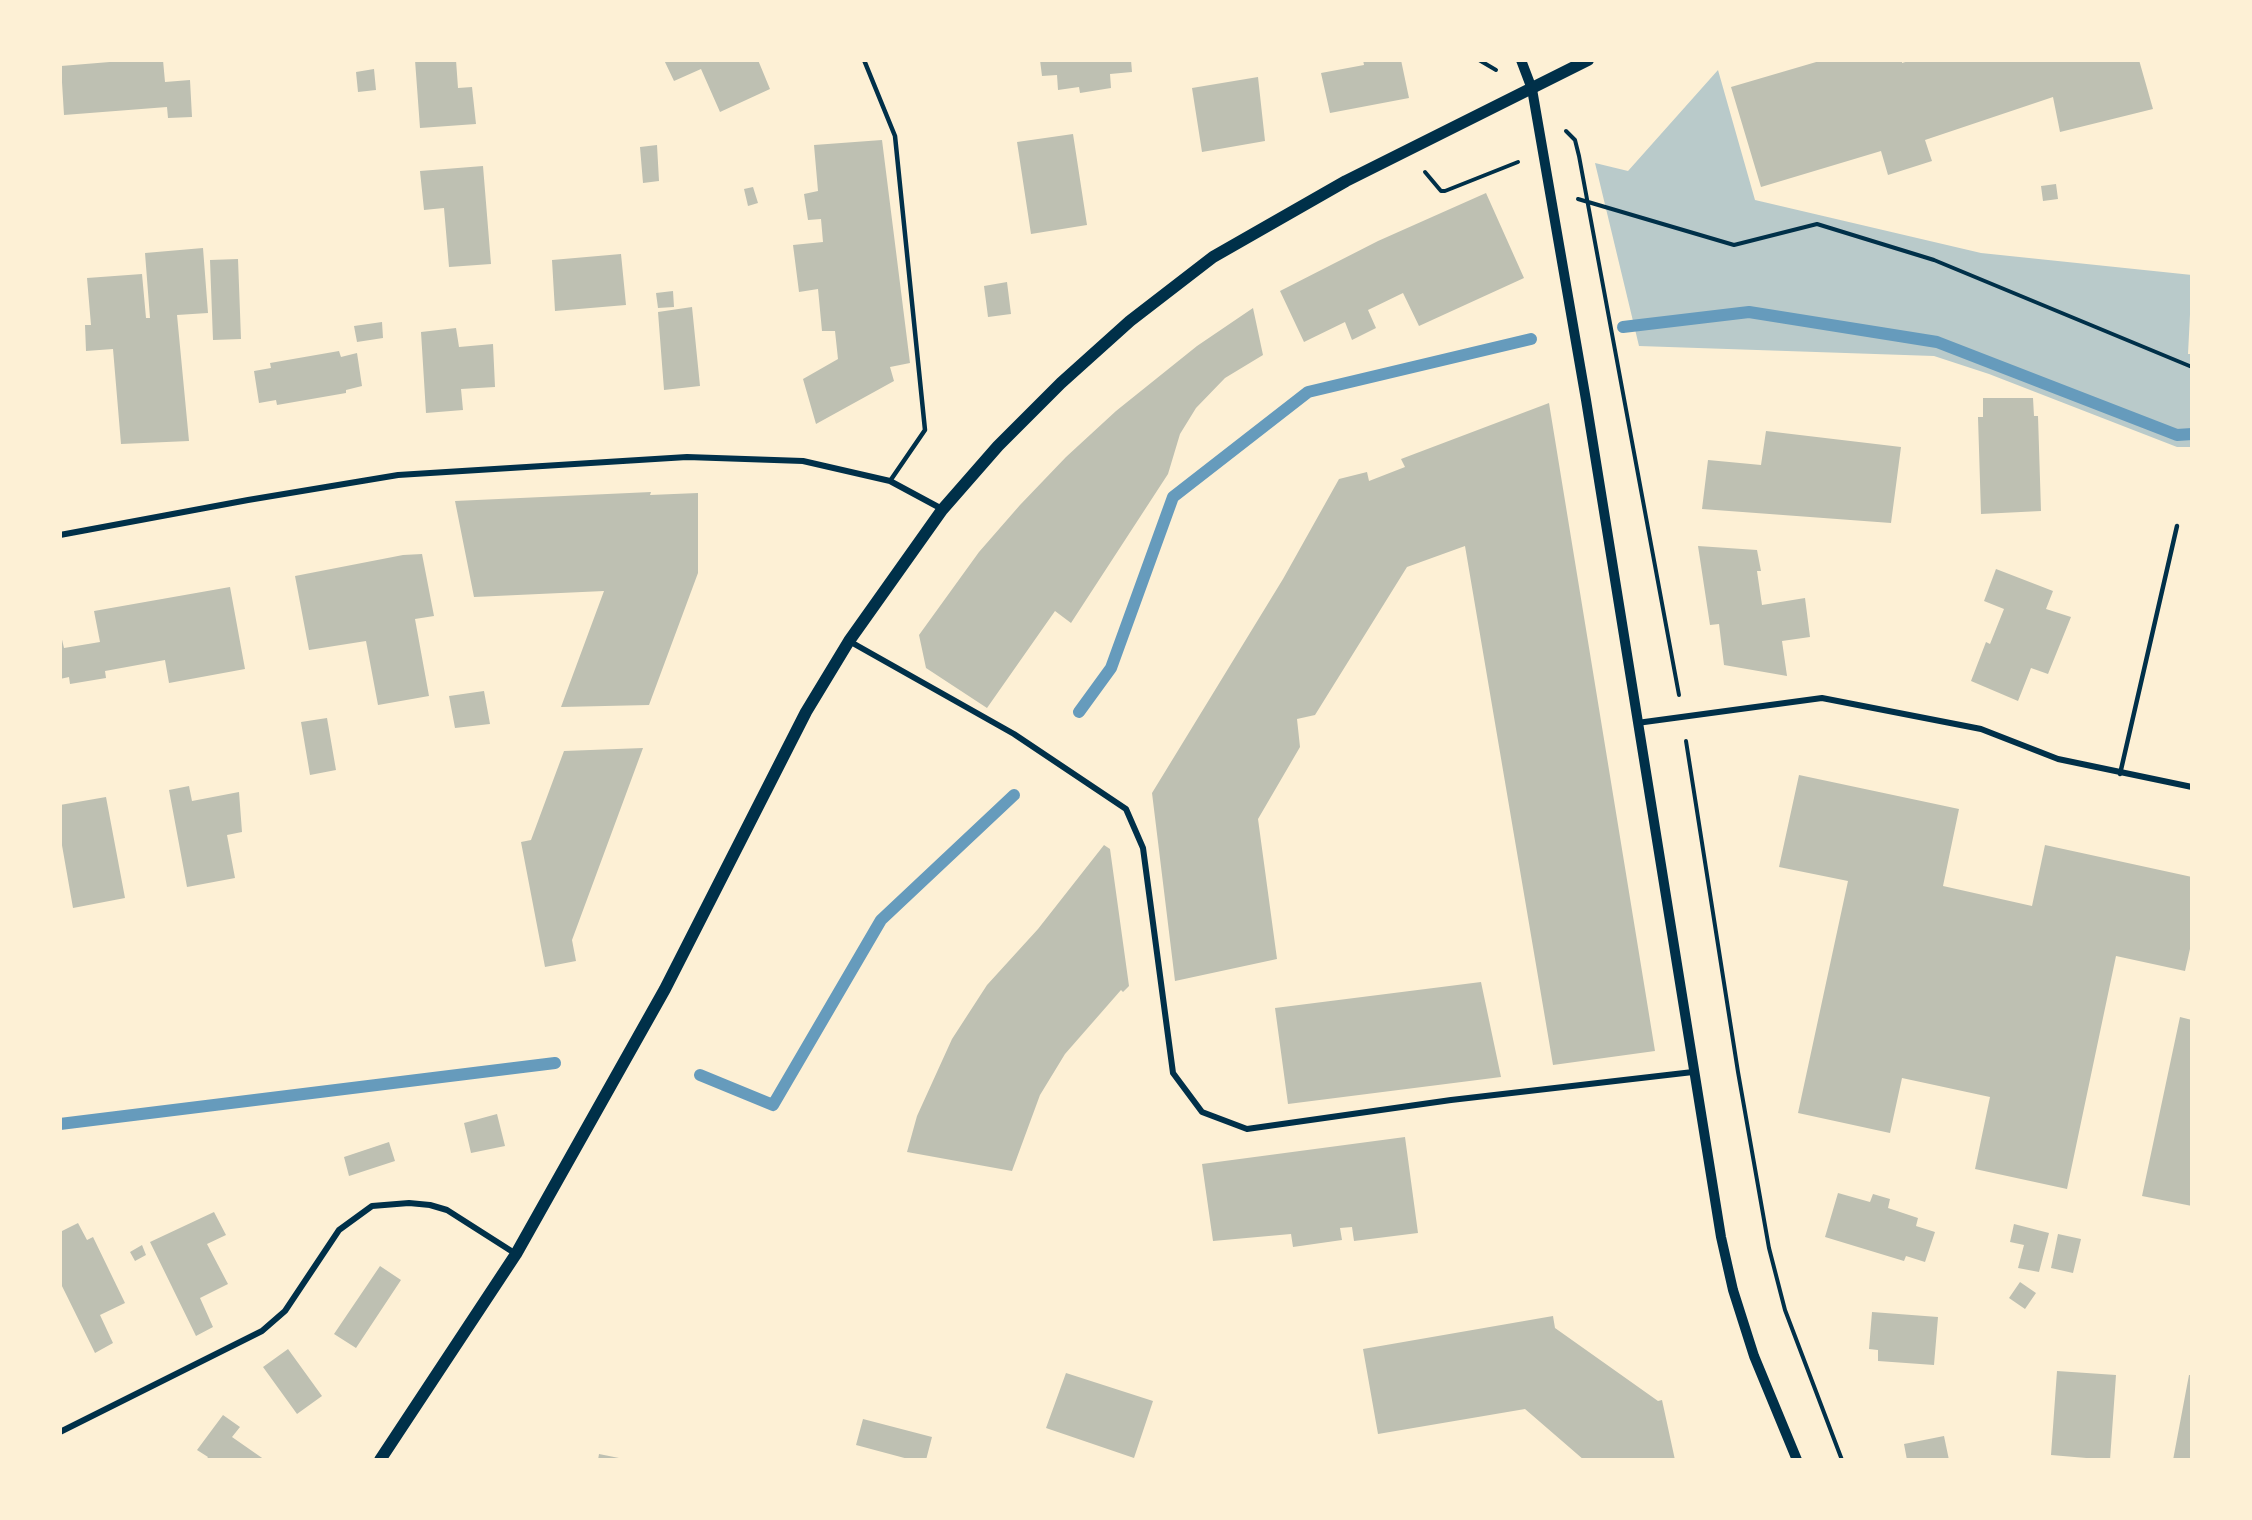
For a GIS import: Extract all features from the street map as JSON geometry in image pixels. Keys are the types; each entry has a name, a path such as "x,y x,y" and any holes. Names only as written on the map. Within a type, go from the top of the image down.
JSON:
{"main road":[{"path":"380,1460 516,1254 665,989 806,712 849,641 942,510 998,446 1061,383 1130,321 1213,257 1346,181 1588,60"}],"street":[{"path":"1521,60 1532,89 1586,400 1713,1194 1733,1290 1754,1356 1797,1460"},
{"path":"60,536 248,500 398,475 687,457 803,461 890,481 942,510"},
{"path":"849,641 1014,734 1126,808 1143,848 1173,1073 1202,1112 1247,1129 1451,1100 1693,1072"},
{"path":"1637,723 1822,698 1981,729 2058,759 2120,774 2192,787"},
{"path":"60,1432 262,1331 285,1311 339,1230 372,1206 409,1203 430,1205 447,1210 516,1254"}],"lane":[{"path":"864,60 895,136 925,430 890,481"},
{"path":"2120,774 2177,526"}],"path":[{"path":"1563,128 1575,140 1588,201 1682,717 1742,1095 1769,1248 1785,1310 1842,1460"},
{"path":"1407,151 1441,191 1575,140"},
{"path":"1550,195 1588,201 1734,245 1817,224 1934,260 2192,368"}],"shaded area":[{"path":"1718,70 1755,200 1981,253 2192,275 2188,354 2192,354 2192,447 2177,447 1989,374 1934,356 1639,346 1595,163 1628,171"}],"building":[{"path":"163,60 165,82 190,80 192,117 168,118 167,107 64,115 61,66"},
{"path":"415,60 456,60 458,88 472,87 476,124 420,128"},
{"path":"664,60 758,60 770,89 720,112 701,69 674,81"},
{"path":"1040,60 1131,60 1132,72 1110,74 1111,88 1080,93 1079,87 1058,90 1057,75 1042,76"},
{"path":"1363,60 1401,60 1409,98 1330,113 1321,73 1364,65"},
{"path":"1823,60 1902,60 1902,63 1912,60 2139,60 2153,109 2060,132 2053,97 1925,140 1932,161 1888,175 1881,151 1761,187 1731,87"},
{"path":"374,69 376,90 358,92 356,72"},
{"path":"1258,77 1265,141 1202,152 1192,88"},
{"path":"1073,134 1087,225 1031,234 1017,142"},
{"path":"882,140 910,363 890,367 894,381 816,424 803,379 838,359 835,331 822,331 818,289 799,292 793,245 823,242 821,219 808,220 804,194 818,191 814,145"},
{"path":"657,145 659,181 643,183 640,147"},
{"path":"483,166 491,264 449,267 444,208 424,210 420,171"},
{"path":"2056,184 2058,199 2043,201 2041,186"},
{"path":"753,187 758,203 748,206 744,189"},
{"path":"1486,193 1524,278 1419,326 1403,293 1368,310 1376,328 1352,340 1345,322 1304,342 1280,291 1378,241"},
{"path":"203,248 208,313 177,315 189,441 121,444 113,349 86,351 85,325 91,325 87,278 142,274 146,318 150,318 145,253"},
{"path":"621,254 626,305 555,311 552,260"},
{"path":"238,259 241,339 213,340 210,260"},
{"path":"1007,282 1011,314 988,317 984,286"},
{"path":"673,291 674,307 658,308 656,293"},
{"path":"692,307 700,386 664,390 658,312"},
{"path":"1253,308 1263,355 1225,378 1196,408 1180,434 1168,474 1071,623 1055,611 987,708 926,668 919,635 979,552 1020,505 1066,457 1116,411 1197,346"},
{"path":"382,322 383,338 357,342 354,326"},
{"path":"456,328 459,347 493,344 495,387 461,389 463,410 426,413 421,332"},
{"path":"339,351 341,357 357,353 362,386 346,390 346,393 277,405 276,400 259,403 254,371 271,368 270,363"},
{"path":"1983,398 2033,398 2034,416 2038,416 2041,511 1981,514 1978,417 1983,417"},
{"path":"1549,403 1655,1051 1553,1065 1465,546 1407,567 1315,715 1297,719 1300,747 1258,819 1277,959 1175,981 1152,793 1283,579 1339,479 1367,472 1369,481 1405,467 1401,459"},
{"path":"1766,431 1901,447 1891,523 1702,509 1708,460 1761,465"},
{"path":"651,492 650,495 698,493 698,573 649,705 561,707 604,591 474,597 455,501"},
{"path":"1698,546 1757,550 1761,571 1757,571 1762,605 1805,598 1810,637 1782,641 1787,676 1724,665 1719,624 1710,625"},
{"path":"422,554 434,616 415,619 429,696 378,705 366,641 309,650 295,576 403,555"},
{"path":"1996,569 2053,591 2046,609 2071,617 2048,674 2031,668 2018,701 1971,681 1986,642 1990,644 2004,609 1984,601"},
{"path":"230,587 245,669 169,683 165,660 105,671 106,678 70,684 69,677 60,679 60,631 64,648 100,642 94,611"},
{"path":"484,691 490,724 455,728 449,696"},
{"path":"327,718 336,770 310,775 301,722"},
{"path":"643,748 572,940 576,961 545,967 521,842 531,840 564,751"},
{"path":"1799,775 1959,809 1943,886 2032,906 2045,845 2192,877 2192,940 2185,971 2116,956 2067,1189 1975,1169 1990,1097 1902,1078 1890,1133 1798,1113 1848,881 1779,867"},
{"path":"189,786 192,801 239,792 242,832 227,835 235,878 187,887 169,790"},
{"path":"106,797 125,898 73,908 60,834 60,805"},
{"path":"1104,845 1110,849 1129,986 1123,992 1121,990 1065,1054 1040,1095 1012,1171 907,1152 917,1116 952,1039 987,985 1038,929"},
{"path":"1481,982 1501,1077 1288,1104 1275,1008"},
{"path":"2180,1017 2192,1020 2192,1206 2142,1196"},
{"path":"497,1114 505,1146 471,1153 464,1123"},
{"path":"1405,1137 1418,1233 1354,1241 1352,1227 1340,1228 1342,1240 1293,1247 1291,1234 1213,1241 1202,1164"},
{"path":"389,1142 395,1161 349,1176 344,1157"},
{"path":"1838,1193 1870,1202 1873,1194 1890,1199 1888,1208 1918,1218 1916,1226 1935,1232 1925,1262 1906,1256 1904,1261 1825,1237"},
{"path":"214,1212 226,1235 207,1244 228,1284 200,1298 213,1327 196,1336 150,1242"},
{"path":"78,1223 87,1240 93,1237 125,1303 100,1315 113,1343 95,1353 60,1282 60,1232"},
{"path":"2014,1224 2049,1233 2039,1272 2018,1268 2024,1245 2010,1242"},
{"path":"2058,1234 2081,1239 2073,1273 2051,1268"},
{"path":"142,1245 146,1255 135,1261 130,1252"},
{"path":"380,1266 401,1280 356,1348 334,1334"},
{"path":"2020,1282 2036,1293 2025,1309 2009,1298"},
{"path":"1872,1312 1938,1317 1934,1365 1878,1361 1878,1350 1869,1349"},
{"path":"1553,1316 1555,1328 1658,1401 1662,1400 1675,1460 1584,1460 1525,1409 1378,1434 1363,1349"},
{"path":"288,1349 322,1396 297,1414 263,1367"},
{"path":"2057,1371 2116,1375 2110,1460 2051,1455"},
{"path":"1066,1373 1153,1401 1134,1458 1046,1428"},
{"path":"2189,1375 2192,1375 2192,1460 2173,1460"},
{"path":"223,1415 240,1427 232,1437 265,1460 206,1460 208,1457 197,1450"},
{"path":"863,1419 932,1437 926,1460 912,1460 856,1445"},
{"path":"1944,1436 1949,1460 1907,1460 1904,1444"},
{"path":"599,1454 624,1459 624,1460 598,1460"}],"waterway":[{"path":"1623,327 1749,312 1937,342 2177,435 2192,434"},
{"path":"1079,712 1111,668 1173,497 1308,392 1531,339"},
{"path":"700,1075 773,1105 881,920 1014,795"},
{"path":"60,1124 555,1063"}]}
